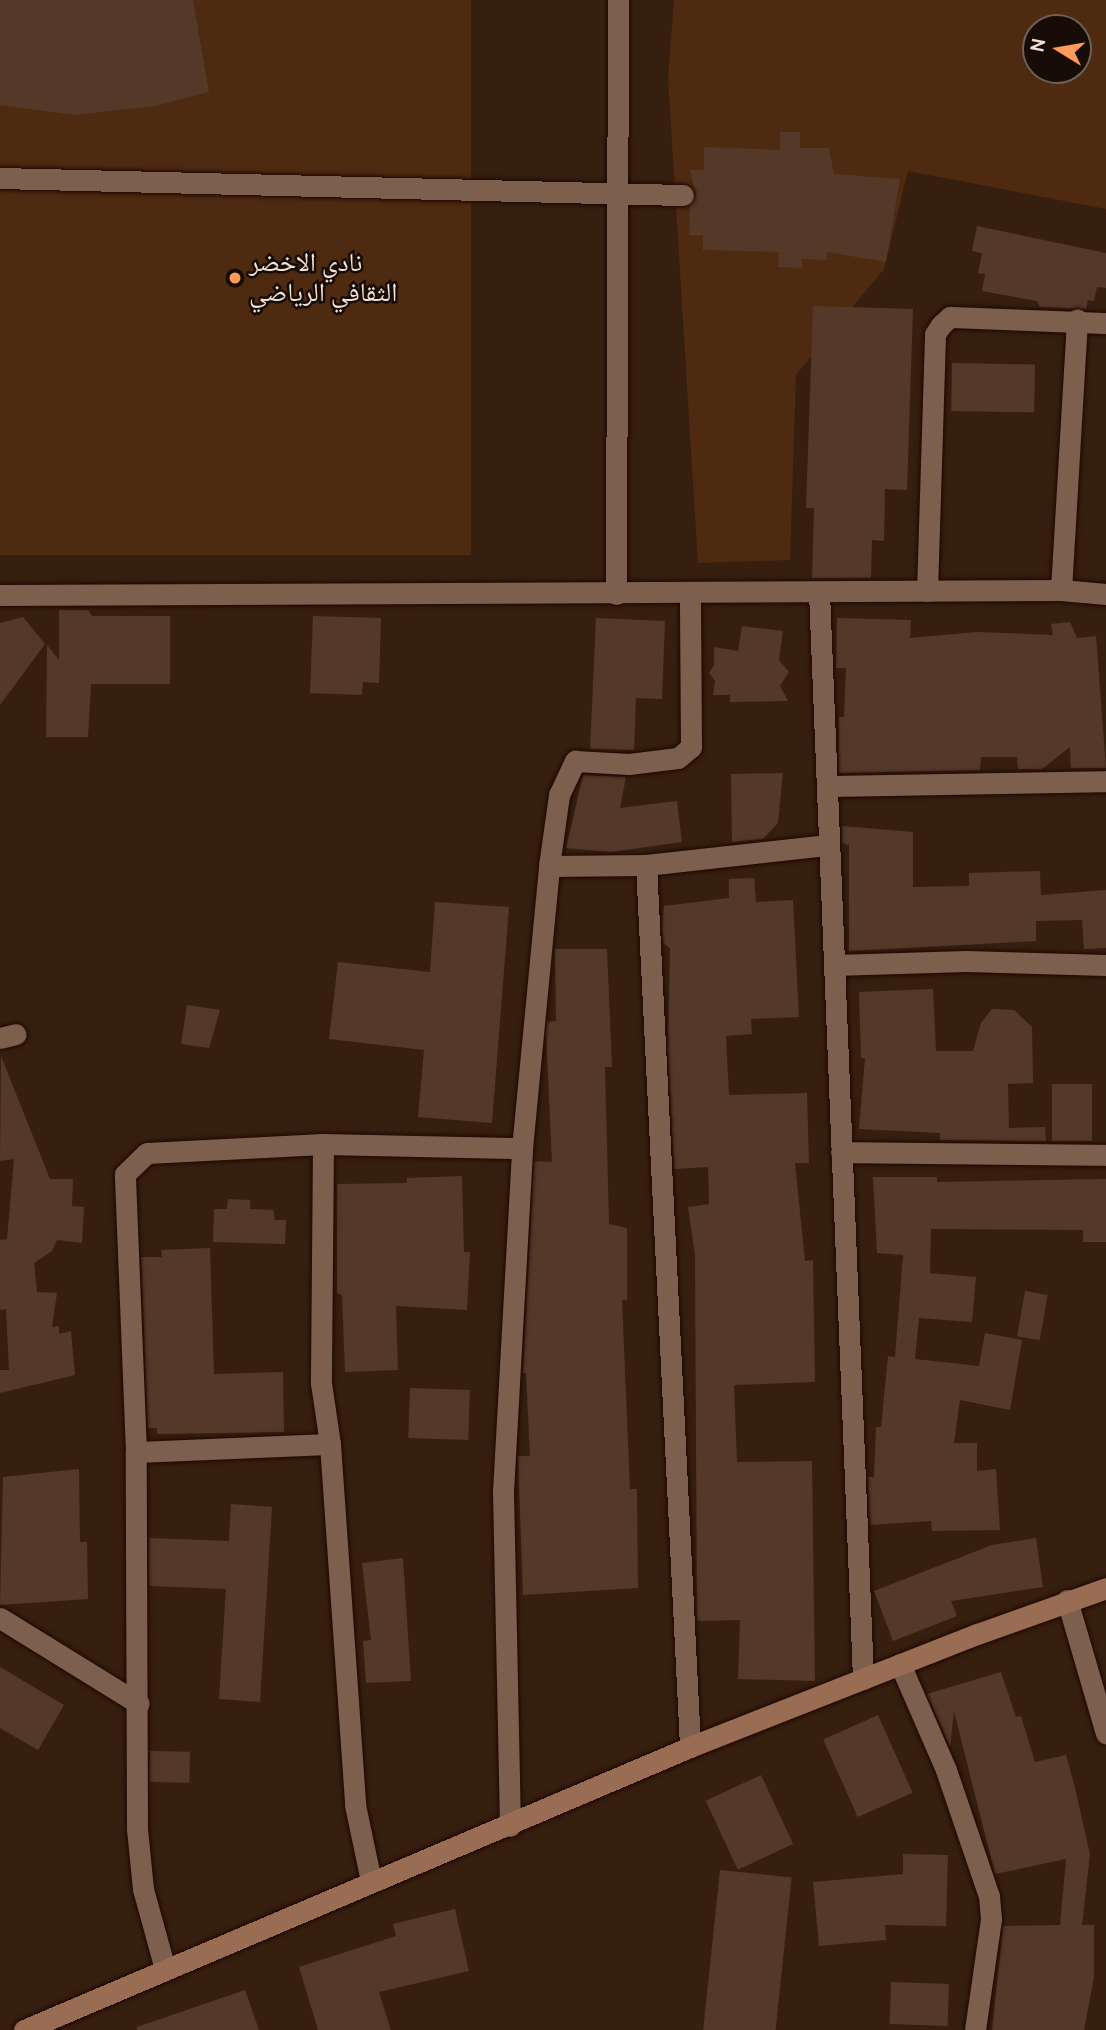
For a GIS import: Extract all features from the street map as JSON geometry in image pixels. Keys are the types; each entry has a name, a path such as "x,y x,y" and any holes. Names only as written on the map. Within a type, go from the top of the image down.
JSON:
{"street":[{"path":"616,594 618,0"},
{"path":"0,178 683,195"},
{"path":"928,591 935,334 950,317 1077,319 1106,323"},
{"path":"1061,590 1077,319"},
{"path":"0,594 616,594 1061,590 1106,594"},
{"path":"819,592 863,1679"},
{"path":"510,1826 503,1491 523,1148 549,866 559,795 575,761 629,764 678,758 691,747 690,593"},
{"path":"827,786 1106,781"},
{"path":"549,866 646,865 828,845"},
{"path":"646,865 690,1747"},
{"path":"834,965 1106,965"},
{"path":"165,1969 143,1889 137,1829 139,1704 136,1452 125,1174 147,1153 323,1144 523,1148"},
{"path":"323,1144 321,1383 330,1444 355,1805 371,1881"},
{"path":"841,1152 1106,1155"},
{"path":"136,1452 330,1444"},
{"path":"24,2030 371,1881 510,1826 690,1747 1067,1600 1106,1588"},
{"path":"1067,1600 1106,1732"},
{"path":"0,1618 139,1704"},
{"path":"900,1664 946,1770 989,1896 991,1919 975,2030"}],"shaded area":[{"name":"نادي الاخضر الثقافي الرياضي","path":"0,0 471,0 471,555 0,555"},
{"path":"674,0 1106,0 1106,209 908,171 884,269 796,375 790,560 698,563 668,78"}],"building":[{"path":"0,0 193,0 209,92 155,106 75,115 0,105"},
{"path":"780,132 800,132 800,148 829,148 834,174 900,179 886,262 827,252 827,260 802,259 802,268 778,267 779,252 703,250 703,235 689,235 690,206 696,195 690,170 704,170 704,147 780,150"},
{"path":"977,226 1106,253 1106,288 1097,287 1094,301 1088,300 1086,309 1040,307 1037,301 982,291 985,274 978,273 982,253 972,251"},
{"path":"813,306 913,309 907,490 885,489 884,541 872,540 871,578 812,578 814,508 806,508"},
{"path":"952,363 1035,364 1034,412 951,411"},
{"path":"59,610 88,610 92,616 170,616 170,684 91,684 88,737 46,737 47,645 59,660"},
{"path":"313,616 381,618 379,683 363,682 362,695 310,693"},
{"path":"23,617 45,644 0,705 0,623"},
{"path":"596,618 665,621 662,699 636,698 634,750 590,749"},
{"path":"837,618 911,620 910,638 977,632 1053,635 1051,624 1070,622 1077,638 1096,636 1106,768 1071,768 1070,747 1042,769 1018,769 1017,757 981,757 980,770 839,773 839,717 844,717 846,668 836,668"},
{"path":"742,626 783,631 779,660 789,672 780,686 788,701 730,702 730,695 713,695 715,681 709,673 714,665 714,647 738,651"},
{"path":"783,773 778,823 763,839 732,842 731,774"},
{"path":"583,775 626,777 620,808 677,801 682,842 611,852 566,848"},
{"path":"842,826 913,832 913,887 969,886 969,873 1040,871 1041,895 1106,890 1106,948 1084,949 1082,920 1036,921 1036,941 849,951 849,845 842,843"},
{"path":"754,878 756,902 793,900 799,1017 751,1019 752,1034 726,1036 729,1095 807,1093 809,1163 795,1163 805,1261 813,1260 815,1382 734,1385 737,1462 812,1461 815,1681 738,1679 740,1620 697,1621 695,1255 688,1207 709,1204 708,1167 674,1169 668,1049 670,948 663,943 662,924 664,906 729,898 729,879"},
{"path":"435,902 509,907 492,1123 418,1117 424,1050 329,1039 338,962 430,972"},
{"path":"555,949 607,949 612,1067 605,1067 609,1224 627,1228 627,1300 622,1300 630,1489 637,1489 638,1588 523,1595 518,1456 530,1456 526,1373 523,1373 534,1161 552,1162 546,1033 547,1022 556,1021"},
{"path":"933,989 936,1051 973,1051 981,1023 992,1009 1014,1010 1032,1027 1033,1083 1008,1084 1009,1128 1045,1127 1046,1141 940,1140 940,1133 859,1129 865,1058 861,1058 859,992"},
{"path":"187,1005 220,1010 209,1048 181,1044"},
{"path":"1,1056 50,1179 73,1179 72,1206 84,1207 82,1243 57,1240 52,1251 34,1263 37,1292 57,1293 52,1327 59,1326 59,1334 71,1331 75,1375 0,1393 0,1370 9,1370 6,1309 0,1310 0,1240 7,1239 14,1159 0,1161"},
{"path":"1052,1084 1092,1084 1092,1141 1052,1141"},
{"path":"462,1176 464,1252 470,1252 467,1310 396,1306 398,1370 345,1372 342,1295 337,1293 337,1184 407,1183 407,1178"},
{"path":"873,1177 937,1177 937,1182 1106,1179 1106,1242 1083,1242 1083,1230 931,1229 930,1273 976,1277 972,1322 919,1318 915,1359 979,1366 985,1333 1022,1340 1010,1410 960,1400 954,1443 977,1443 977,1471 996,1469 1000,1530 932,1531 931,1521 870,1525 868,1477 874,1477 876,1427 881,1427 888,1356 895,1357 903,1255 877,1253"},
{"path":"228,1199 250,1200 250,1209 273,1210 275,1220 286,1220 285,1244 213,1242 214,1209 227,1209"},
{"path":"210,1248 214,1374 283,1372 284,1432 157,1434 157,1428 148,1428 141,1257 162,1257 161,1250"},
{"path":"1025,1291 1048,1295 1040,1340 1017,1336"},
{"path":"410,1388 470,1390 468,1440 408,1438"},
{"path":"79,1469 80,1542 87,1542 88,1599 0,1605 3,1477"},
{"path":"231,1504 272,1507 260,1702 219,1699 226,1589 149,1586 149,1538 229,1541"},
{"path":"1036,1538 1043,1587 951,1601 957,1616 893,1641 874,1591 992,1545"},
{"path":"403,1558 411,1681 366,1683 363,1641 371,1640 362,1563"},
{"path":"0,1667 64,1705 38,1750 0,1728"},
{"path":"1001,1672 1016,1717 1021,1716 1035,1762 1066,1755 1074,1784 1090,1854 1082,1925 1094,1925 1094,1977 1084,2030 992,2030 1003,1926 1060,1925 1066,1859 995,1874 954,1711 950,1747 927,1694"},
{"path":"878,1715 913,1793 858,1817 823,1739"},
{"path":"150,1751 190,1752 189,1783 149,1782"},
{"path":"761,1775 793,1844 738,1870 706,1801"},
{"path":"903,1854 948,1855 946,1926 885,1925 886,1940 819,1946 813,1882 903,1874"},
{"path":"720,1870 792,1878 776,2030 703,2030"},
{"path":"455,1909 469,1971 379,1992 391,2030 318,2030 299,1967 396,1936 393,1924"},
{"path":"891,1982 949,1984 947,2026 890,2024"},
{"path":"245,1990 259,2030 137,2030 137,2027"}],"place":[{"name":"نادي الاخضر الثقافي الرياضي","path":"235,278"}]}
